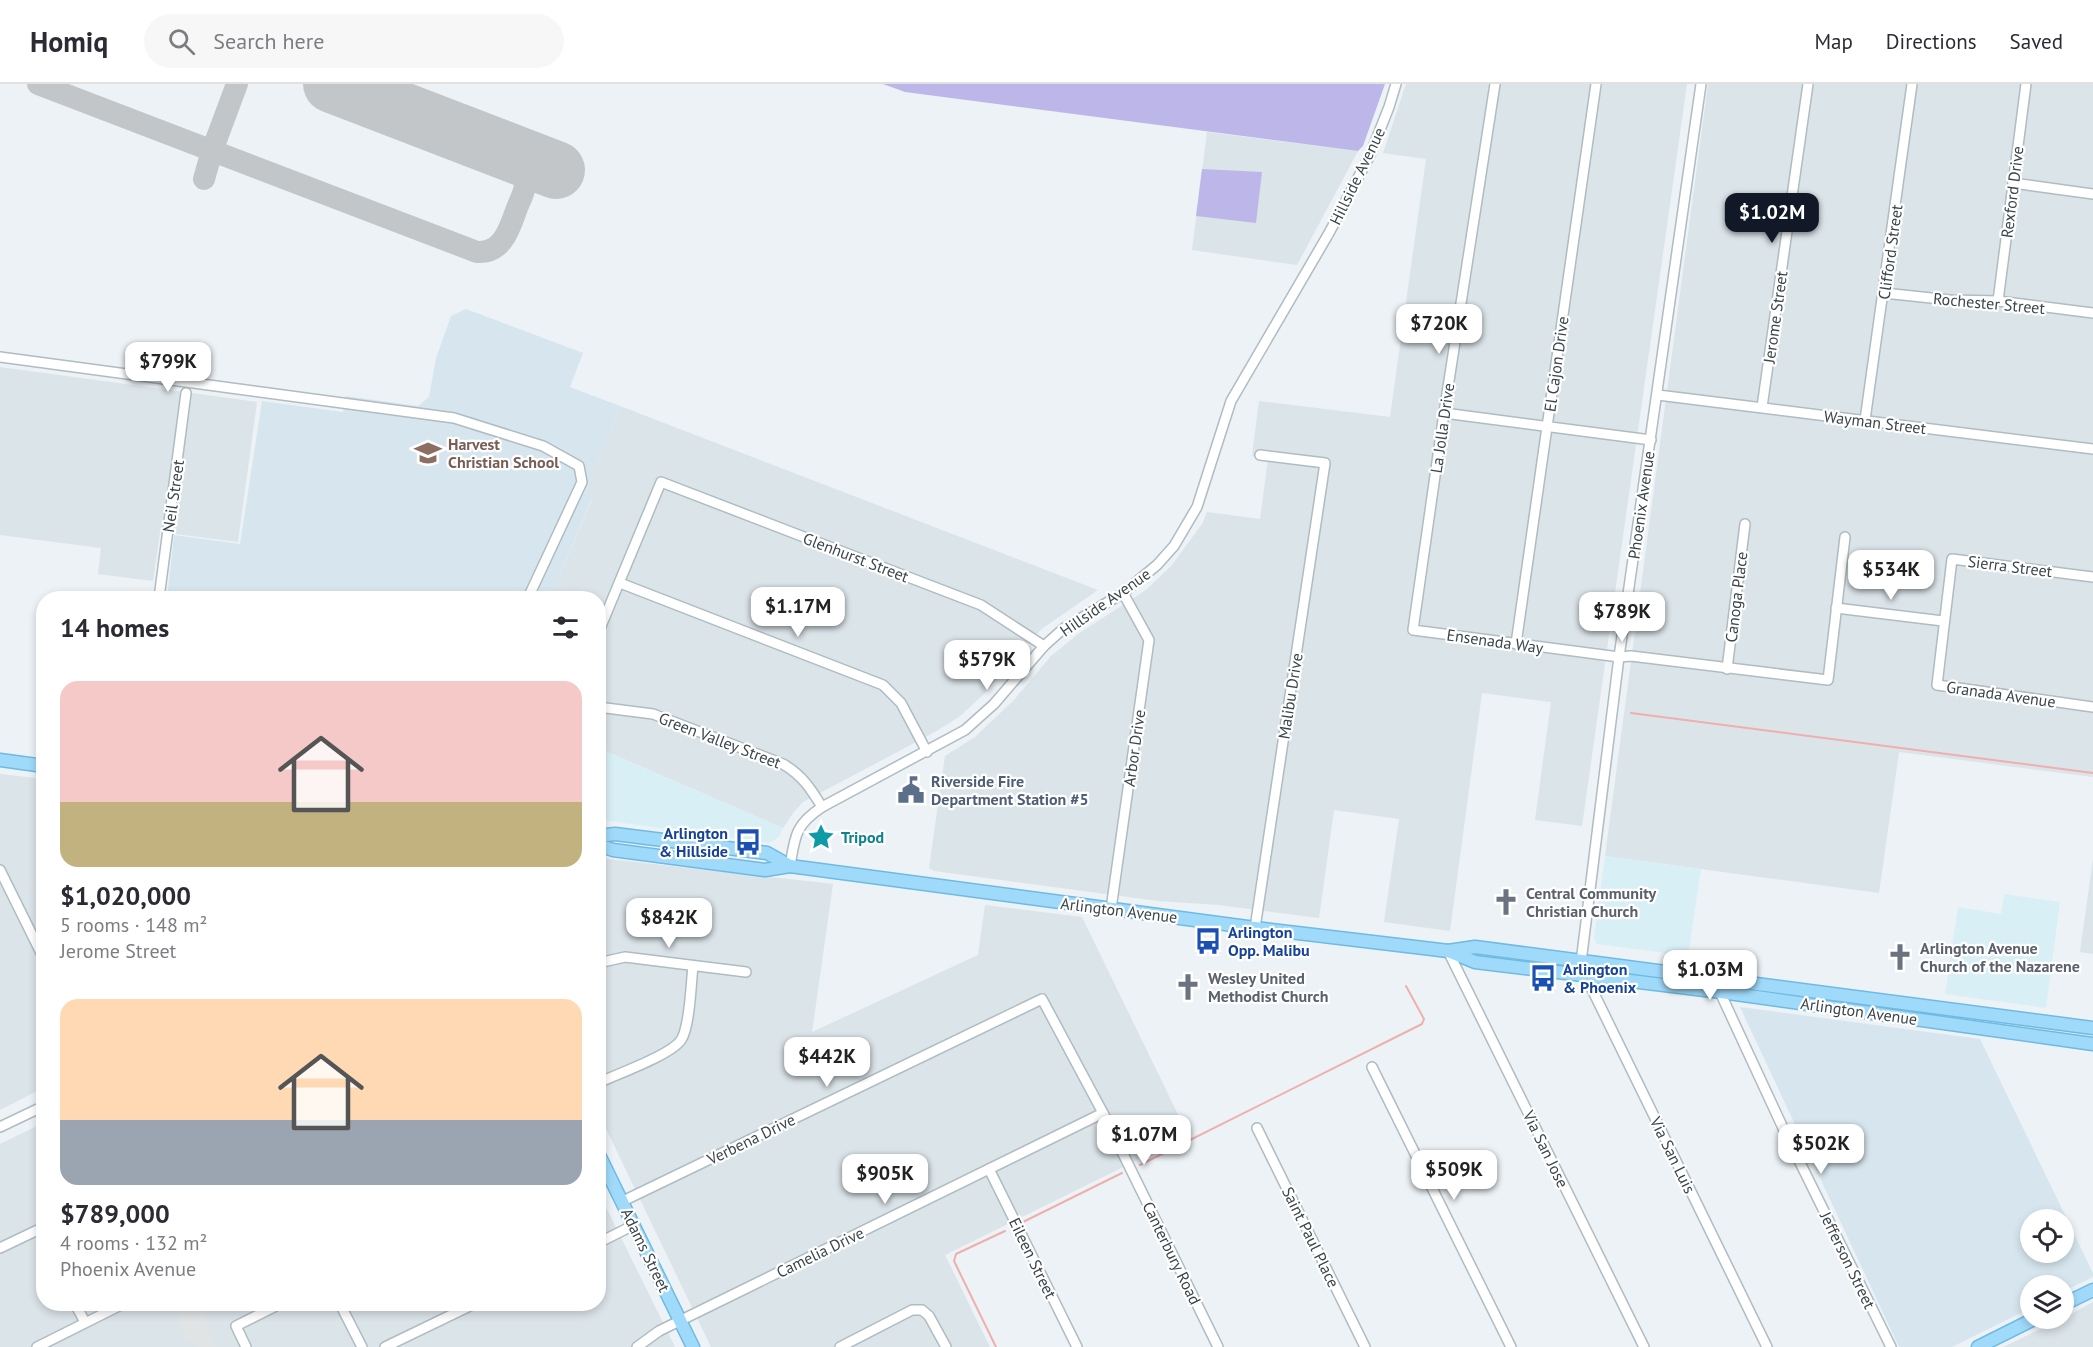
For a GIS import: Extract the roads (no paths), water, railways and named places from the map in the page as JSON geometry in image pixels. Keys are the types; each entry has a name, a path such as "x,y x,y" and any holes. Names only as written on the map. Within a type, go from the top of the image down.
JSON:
{"main road":[{"path":"0,760 36,765"},
{"name":"Arlington Avenue","path":"606,835 615,834 767,854 790,866"},
{"name":"Arlington Avenue","path":"606,848 765,870 790,866 1255,928 1448,951 1475,947 2093,1028"},
{"name":"Arlington Avenue","path":"1448,951 1475,962 1721,992 2093,1044"},
{"name":"Adams Street","path":"606,1168 693,1347"},
{"path":"2074,1300 2093,1290"},
{"path":"1978,1347 2020,1326"}],"street":[{"name":"Hillside Avenue","path":"790,866 793,846 801,824 822,807 965,730 1063,629 1123,593 1157,566 1174,546 1197,507 1231,401 1329,233 1370,155 1396,84"},
{"name":"La Jolla Drive","path":"1413,630 1495,84"},
{"name":"El Cajon Drive","path":"1516,644 1596,84"},
{"name":"Phoenix Avenue","path":"1581,962 1619,657 1701,84"},
{"name":"Jerome Street","path":"1762,407 1808,84"},
{"name":"Clifford Street","path":"1865,420 1912,84"},
{"name":"Rexford Drive","path":"1998,301 2026,84"},
{"path":"2013,183 2093,194"},
{"name":"Rochester Street","path":"1884,293 1950,300 1998,301 2093,313"},
{"path":"0,357 454,418 543,446 579,466 582,482 531,591"},
{"name":"Neil Street","path":"160,591 186,393"},
{"name":"Wayman Street","path":"1658,395 2093,449"},
{"path":"1444,413 1651,440"},
{"name":"Malibu Drive","path":"1255,928 1325,463 1260,455"},
{"name":"Glenhurst Street","path":"620,583 661,482 981,605 1044,646"},
{"name":"Canoga Place","path":"1727,669 1745,524"},
{"path":"1845,537 1836,608 1943,621"},
{"name":"Sierra Street","path":"1943,621 1952,559 2093,577"},
{"path":"606,615 620,583 883,685 901,703 927,752"},
{"name":"Arbor Drive","path":"1111,909 1149,640 1123,593"},
{"name":"Ensenada Way","path":"1413,630 1619,657 1631,656 1828,680 1836,608"},
{"name":"Granada Avenue","path":"1943,621 1937,685 2093,707"},
{"name":"Green Valley Street","path":"606,708 653,714 783,764 807,783 822,807"},
{"path":"0,870 36,943"},
{"name":"Via San Jose","path":"1448,951 1644,1347"},
{"path":"606,959 625,957 746,972"},
{"name":"Via San Luis","path":"1581,962 1586,977 1767,1347"},
{"path":"606,1079 670,1050 682,1039 687,1022 693,966"},
{"name":"Jefferson Street","path":"1714,977 1783,1128 1891,1347"},
{"path":"1730,1013 1732,1002 1750,996"},
{"name":"Canterbury Road","path":"1042,999 1103,1113 1218,1347"},
{"name":"Verbena Drive","path":"623,1201 1042,999"},
{"path":"1372,1067 1511,1347"},
{"path":"0,1127 36,1110"},
{"name":"Camelia Drive","path":"637,1347 659,1331 1103,1113"},
{"name":"Saint Paul Place","path":"1257,1128 1365,1347"},
{"name":"Eileen Street","path":"989,1169 1077,1347"},
{"path":"606,1239 634,1225"},
{"path":"0,1248 36,1230"},
{"path":"840,1347 912,1310 922,1310 928,1316 946,1347"},
{"path":"79,1311 85,1322"},
{"path":"37,1347 108,1311"},
{"path":"246,1347 236,1326 266,1311"},
{"path":"344,1311 362,1347"},
{"path":"385,1347 460,1311"}],"waterway":[{"path":"1631,713 2093,773"},
{"path":"1140,1165 1422,1024 1424,1019 1406,986"},
{"path":"1023,1222 1122,1173"},
{"path":"996,1347 954,1261 956,1254 1005,1231"}],"place":[{"name":"Harvest Christian School","path":"428,453"},
{"name":"Riverside Fire Department Station #5","path":"911,790"},
{"name":"Tripod","path":"821,837"},
{"name":"Arlington & Hillside","path":"748,842"},
{"name":"Central Community Christian Church","path":"1506,902"},
{"name":"Arlington Opp. Malibu","path":"1208,941"},
{"name":"Arlington Avenue Church of the Nazarene","path":"1900,957"},
{"name":"Arlington & Phoenix","path":"1543,978"},
{"name":"Wesley United Methodist Church","path":"1188,987"}]}
